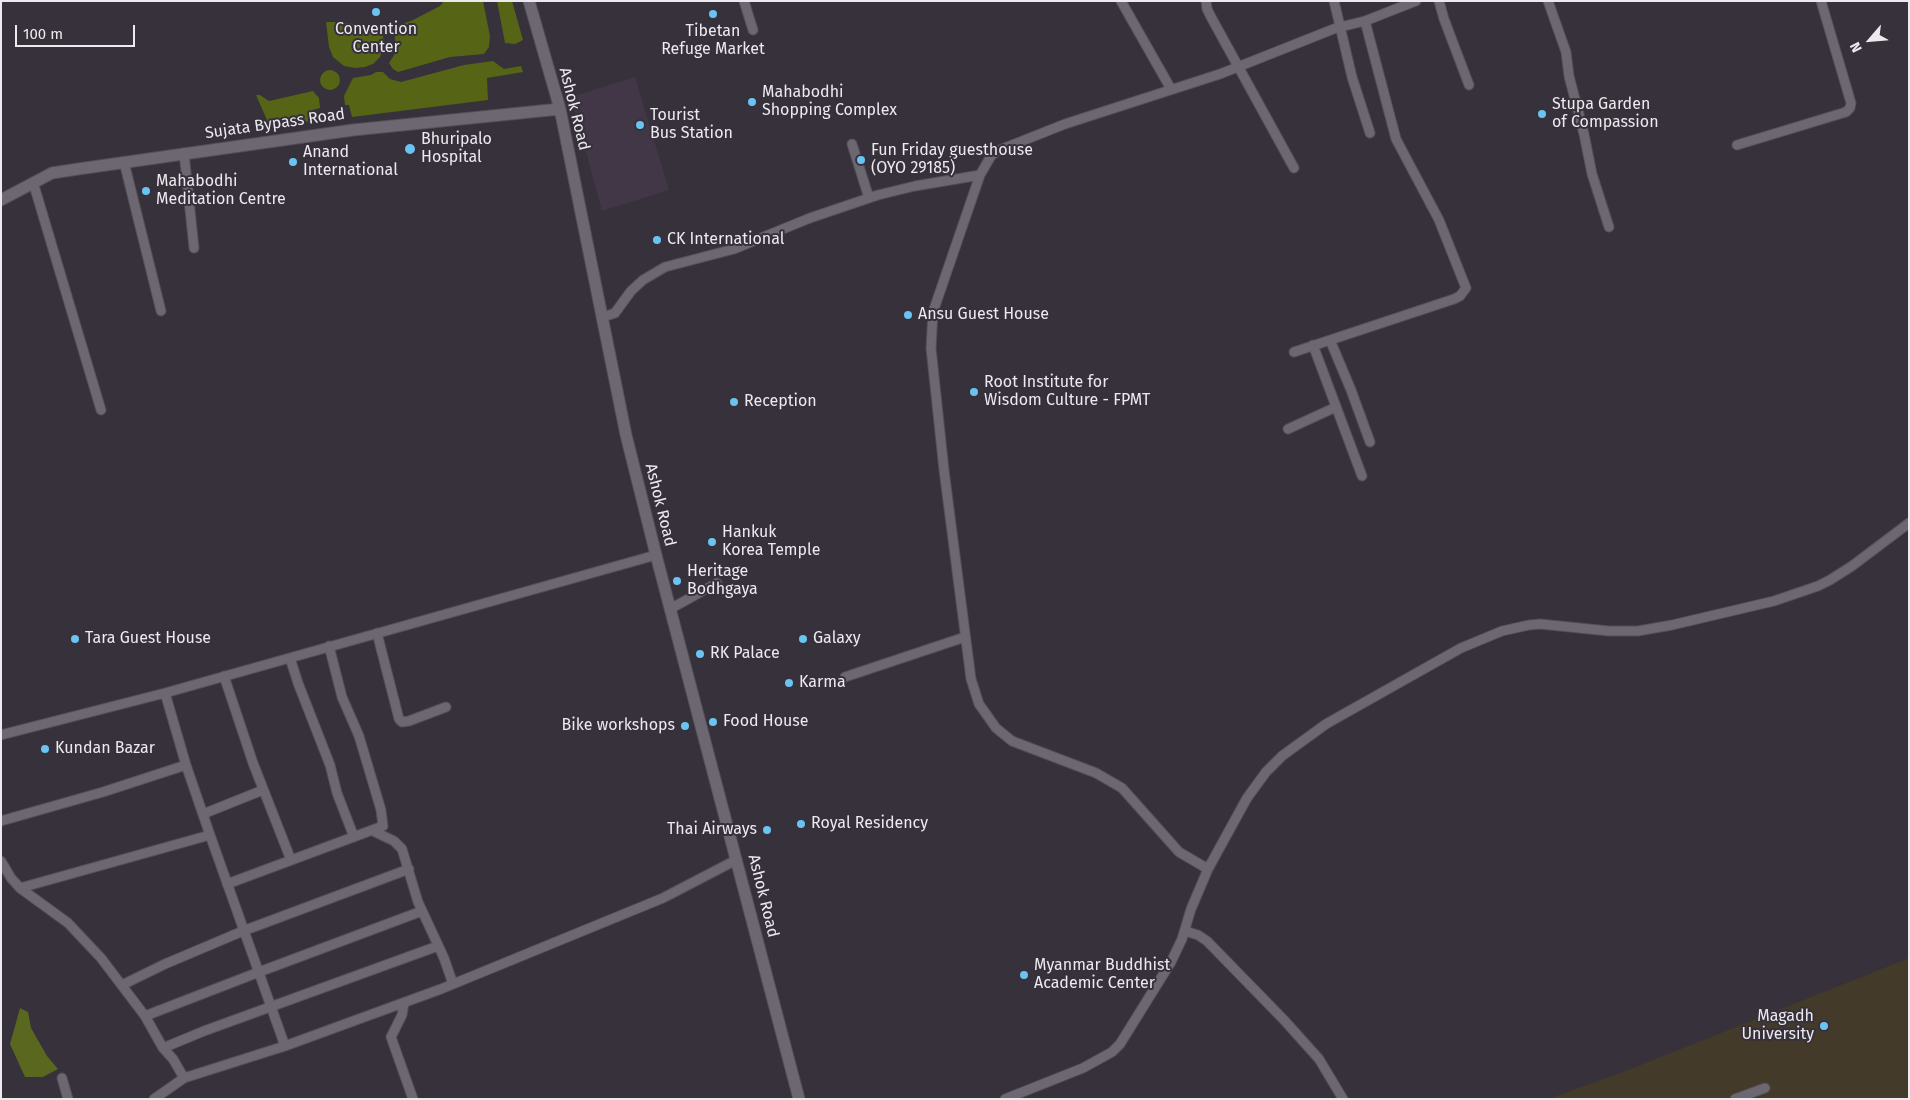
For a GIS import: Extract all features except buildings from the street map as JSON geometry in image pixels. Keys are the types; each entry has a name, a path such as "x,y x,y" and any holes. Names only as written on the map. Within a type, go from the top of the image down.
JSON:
{"street":[{"name":"Ashok Road","path":"529,1 560,110 626,435 799,1099"},
{"path":"744,1 753,30"},
{"path":"1120,1 1171,89"},
{"path":"1206,1 1207,9 1294,168"},
{"path":"1334,1 1354,86 1370,133"},
{"path":"1208,869 1179,852 1132,798 1109,779 1012,741 1004,736 987,717 975,694 965,637 932,365 931,324 939,293 980,175 991,156 997,151 1065,124 1238,67 1339,27 1365,21 1416,1"},
{"path":"1439,1 1446,26 1469,84"},
{"path":"1548,1 1566,52 1569,76 1592,174 1609,227"},
{"path":"1737,145 1846,112 1850,108 1851,103 1821,1"},
{"path":"1294,352 1454,299 1460,296 1466,288 1440,220 1396,139 1365,21"},
{"name":"Sujata Bypass Road","path":"1,200 52,173 353,130 560,110"},
{"path":"852,144 869,198"},
{"path":"184,153 194,248"},
{"path":"124,162 161,311"},
{"path":"603,317 615,313 631,291 643,280 665,267 734,249 810,218 869,198 915,186 980,175"},
{"path":"33,182 101,410"},
{"path":"1330,340 1352,390 1370,442"},
{"path":"1313,346 1362,476"},
{"path":"1288,429 1336,407"},
{"path":"1005,1099 1083,1068 1112,1052 1126,1037 1165,972 1185,931 1191,909 1208,869 1247,798 1266,772 1282,756 1326,724 1474,642 1502,631 1529,625 1551,624 1609,631 1638,631 1774,601 1830,580 1852,566 1909,523"},
{"path":"1,734 165,693 656,555"},
{"path":"670,609 717,583"},
{"path":"377,633 399,719 402,722 409,721 446,707"},
{"path":"845,676 965,637"},
{"path":"227,884 383,826 383,819 359,736 342,697 330,646"},
{"path":"290,658 330,765 340,801 354,838"},
{"path":"224,676 263,790 291,860"},
{"path":"165,693 186,765 285,1046"},
{"path":"1,821 111,790 186,765"},
{"path":"203,814 263,790"},
{"path":"373,831 398,844 409,869 422,911 453,984"},
{"path":"20,888 210,835"},
{"path":"154,1099 184,1078 285,1046 453,984 663,898 736,860"},
{"path":"1,861 11,878 20,888 68,923 101,958 145,1016 163,1048 173,1059 184,1078"},
{"path":"122,986 165,964 243,931 409,869"},
{"path":"145,1016 422,911"},
{"path":"1185,931 1198,935 1207,941 1284,1020 1318,1059 1343,1099"},
{"path":"163,1048 204,1031 438,946"},
{"path":"404,1003 402,1015 391,1036 413,1099"},
{"path":"62,1078 68,1099"},
{"path":"1735,1099 1765,1088"}],"shaded area":[{"path":"635,77 669,190 602,211 571,97"},
{"name":"Magadh University","path":"1909,958 1909,1099 1548,1099 1623,1072"}],"green space":[{"path":"444,1 483,1 490,36 489,47 484,54 450,57 398,72 393,69 389,63 396,52 394,26 411,21 440,6"},
{"path":"497,1 512,1 523,40 515,44 505,43"},
{"path":"326,22 340,22 380,29 384,46 380,57 373,64 365,67 344,66 333,57 329,47"},
{"path":"493,61 504,69 521,66 523,72 487,78 488,100 352,117 349,105 345,105 344,96 353,78 383,72 390,79 401,82 464,65"},
{"path":"330,70 337,73 340,80 337,87 330,90 323,87 320,80 323,73"},
{"path":"313,91 319,98 320,108 312,110 313,116 317,116 317,120 270,127 256,95 260,95 269,101"},
{"path":"20,1008 28,1012 31,1028 47,1056 58,1069 43,1077 25,1077 10,1044"}],"place":[{"name":"Convention Center","path":"376,12"},
{"name":"Tibetan Refuge Market","path":"713,14"},
{"name":"Mahabodhi Shopping Complex","path":"752,102"},
{"name":"Stupa Garden of Compassion","path":"1542,114"},
{"name":"Tourist Bus Station","path":"640,125"},
{"name":"Bhuripalo Hospital","path":"410,149"},
{"name":"Fun Friday guesthouse (OYO 29185)","path":"861,160"},
{"name":"Anand International","path":"293,162"},
{"name":"Mahabodhi Meditation Centre","path":"146,191"},
{"name":"CK International","path":"657,240"},
{"name":"Ansu Guest House","path":"908,315"},
{"name":"Root Institute for Wisdom Culture - FPMT","path":"974,392"},
{"name":"Reception","path":"734,402"},
{"name":"Hankuk Korea Temple","path":"712,542"},
{"name":"Heritage Bodhgaya","path":"677,581"},
{"name":"Tara Guest House","path":"75,639"},
{"name":"Galaxy","path":"803,639"},
{"name":"RK Palace","path":"700,654"},
{"name":"Karma","path":"789,683"},
{"name":"Food House","path":"713,722"},
{"name":"Bike workshops","path":"685,726"},
{"name":"Kundan Bazar","path":"45,749"},
{"name":"Royal Residency","path":"801,824"},
{"name":"Thai Airways","path":"767,830"},
{"name":"Myanmar Buddhist Academic Center","path":"1024,975"},
{"name":"Magadh University","path":"1824,1026"}]}
